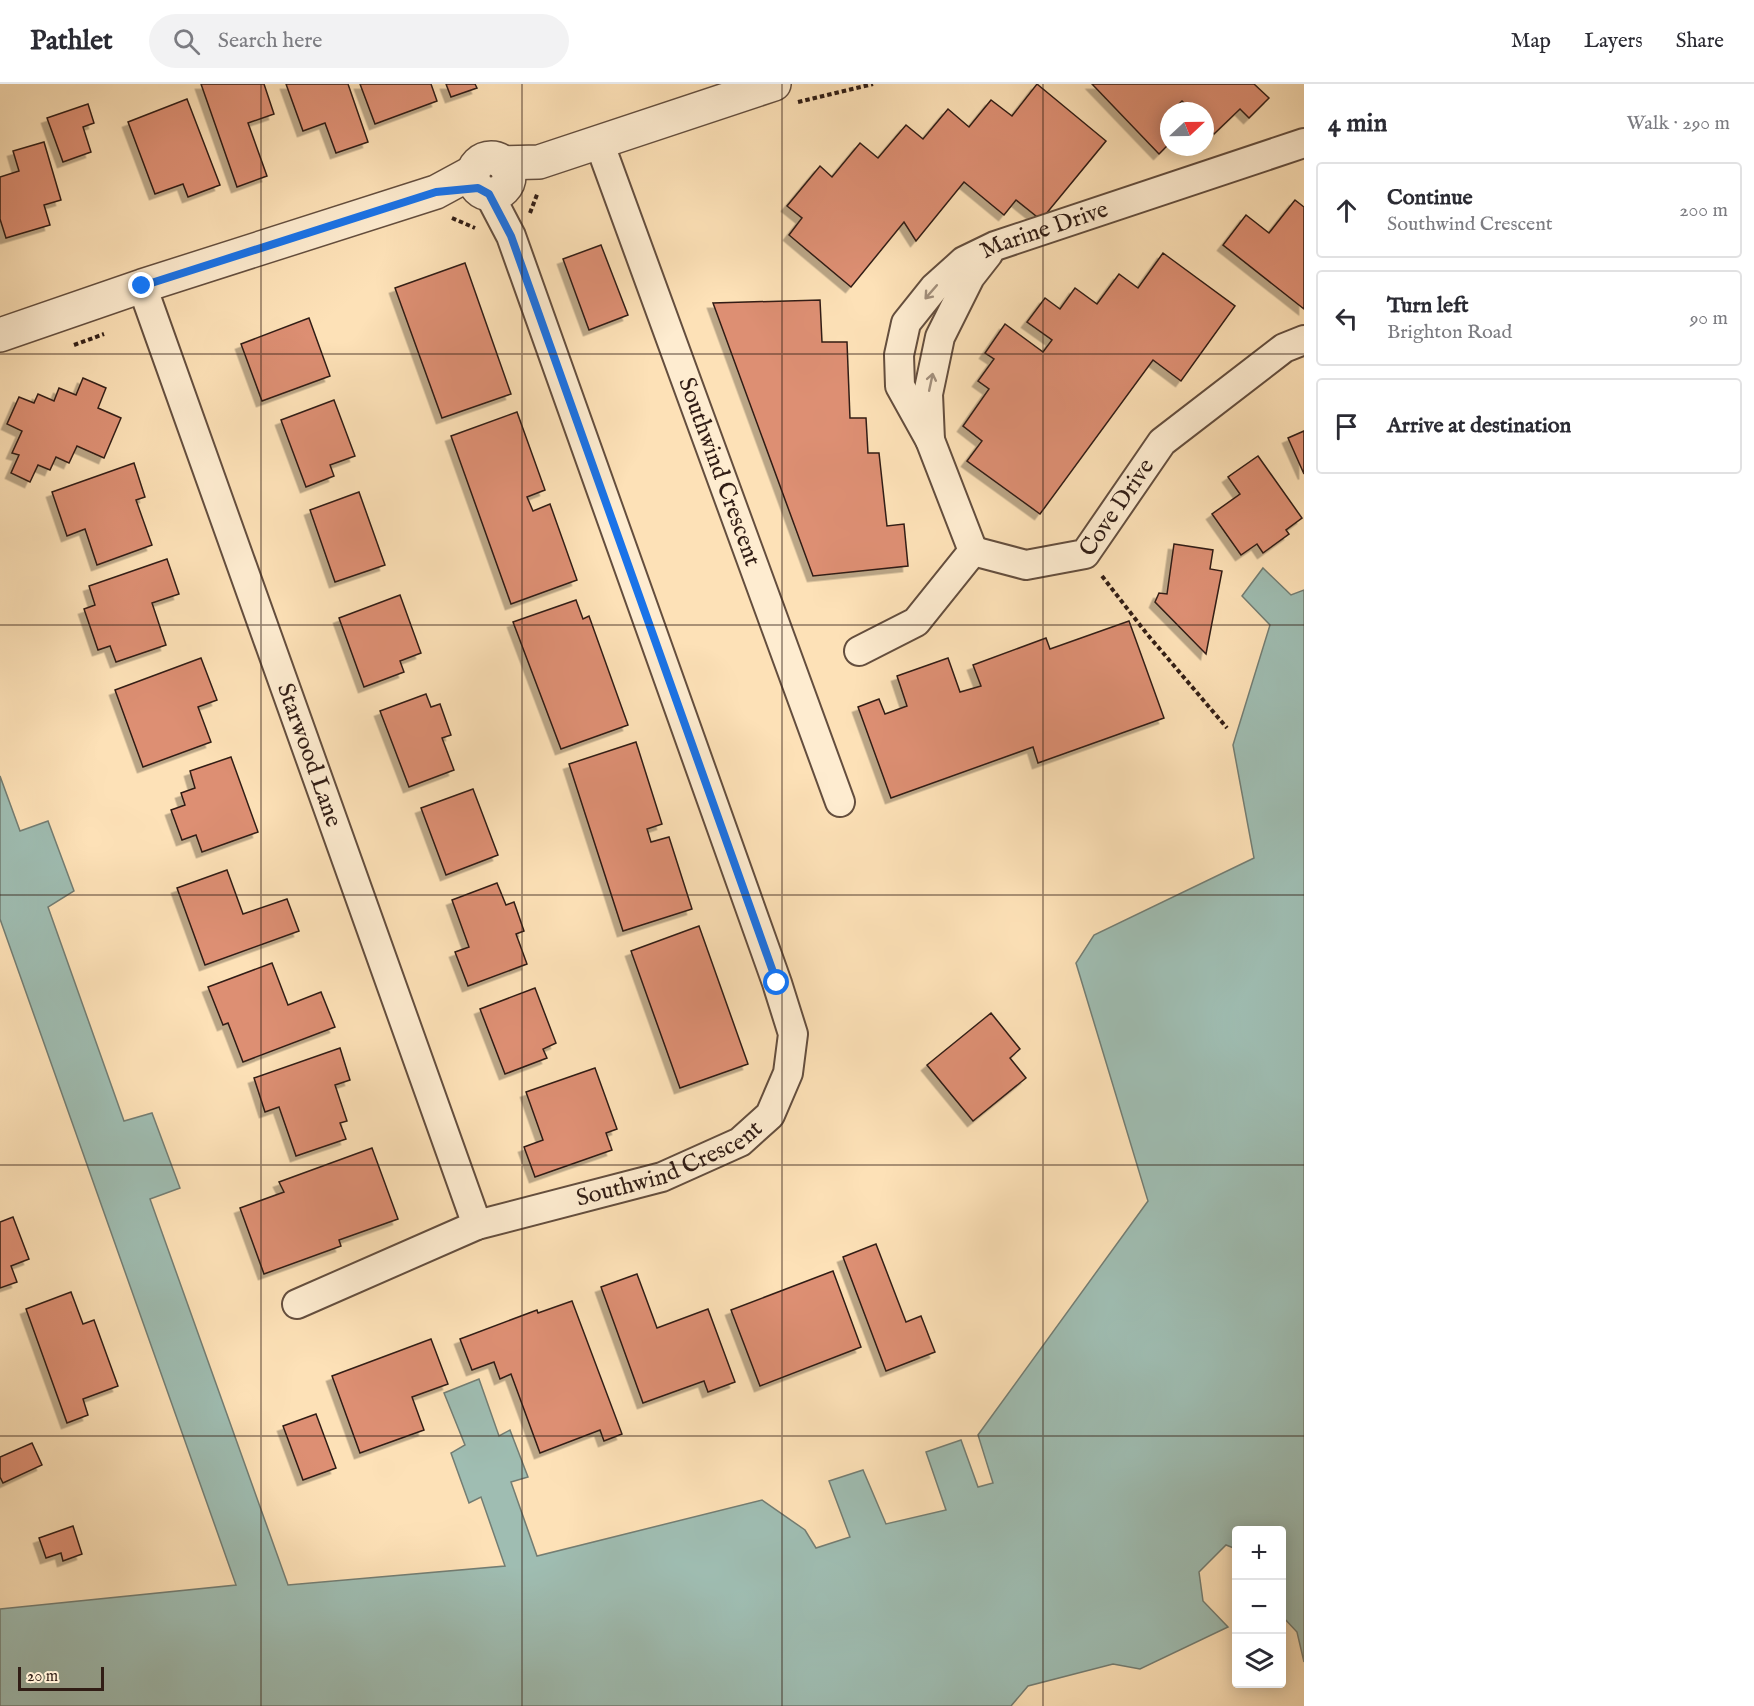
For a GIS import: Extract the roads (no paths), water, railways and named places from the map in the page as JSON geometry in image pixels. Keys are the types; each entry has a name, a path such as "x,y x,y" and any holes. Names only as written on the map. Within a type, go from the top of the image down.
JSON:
{"street":[{"path":"0,335 142,286 436,192 492,182 539,162 774,84"},
{"name":"Southwind Crescent","path":"599,142 840,802"},
{"name":"Marine Drive","path":"973,551 930,440 928,394 940,338 970,277 995,246 1304,143"},
{"name":"Southwind Crescent","path":"297,1304 477,1225 662,1177 740,1142 770,1115 788,1073 793,1034 777,983 492,182"},
{"path":"930,440 900,386 899,355 906,322 934,288 964,261 995,246"},
{"name":"Starwood Lane","path":"142,286 477,1225"},
{"name":"Cove Drive","path":"973,551 1026,565 1085,554 1162,442 1284,348 1304,340"},
{"path":"859,651 916,622 973,551"}],"water":[{"path":"1263,568 1291,595 1304,590 1304,1662 1297,1632 1286,1620 1286,1526 1232,1526 1232,1547 1226,1545 1199,1572 1203,1601 1228,1627 1140,1669 1113,1664 1028,1686 1011,1706 0,1706 0,1609 236,1585 0,919 0,776 20,831 48,821 74,891 48,907 124,1121 152,1113 180,1188 150,1199 288,1585 505,1566 481,1497 469,1503 451,1453 465,1445 444,1393 479,1379 499,1436 510,1430 528,1477 511,1482 537,1556 762,1500 805,1530 816,1548 850,1537 829,1481 863,1470 886,1524 946,1510 926,1452 961,1440 978,1487 993,1483 978,1435 1148,1201 1076,963 1094,935 1254,858 1233,745 1270,625 1242,596"}]}
